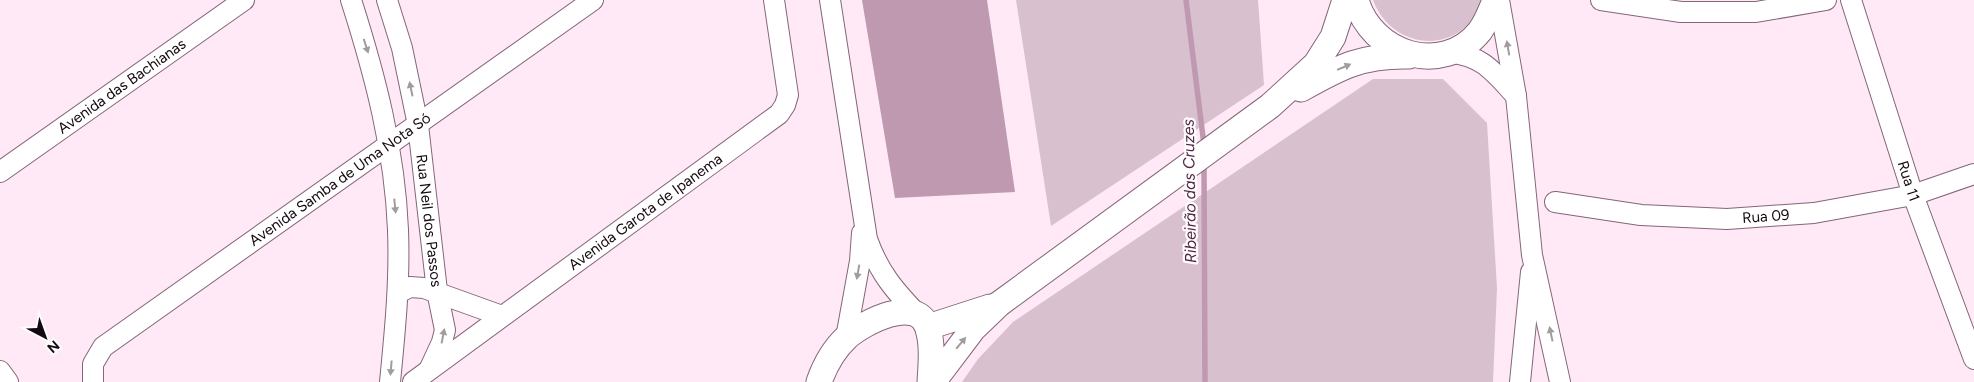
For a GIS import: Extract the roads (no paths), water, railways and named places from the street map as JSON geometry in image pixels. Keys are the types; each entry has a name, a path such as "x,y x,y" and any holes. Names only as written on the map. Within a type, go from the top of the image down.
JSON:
{"street":[{"name":"Avenida das Bachianas","path":"0,172 244,0"},
{"path":"351,0 372,66 389,145 398,229 398,293 390,382"},
{"name":"Rua Neil dos Passos","path":"387,0 402,48 418,125 437,291 445,330 442,342 423,378"},
{"name":"Avenida Samba de Uma Nota Só","path":"93,373 103,347 593,0"},
{"name":"Avenida Garota de Ipanema","path":"423,378 502,316 775,118 785,105 788,95 774,0"},
{"path":"830,0 867,239 875,262 892,288 924,322 931,361 931,382"},
{"path":"931,382 973,329 1000,304 1165,181 1270,106 1316,64 1333,37 1344,0"},
{"path":"1356,0 1366,23 1380,40 1399,51 1421,56"},
{"path":"1448,52 1465,44 1479,32 1489,17 1495,0"},
{"path":"1500,0 1516,96 1532,255 1560,382"},
{"path":"1601,0 1690,12 1756,12 1826,0"},
{"name":"Rua 11","path":"1851,0 1913,195 1974,360"},
{"path":"1270,106 1357,61 1374,57 1421,56 1448,52 1463,54 1485,63 1516,96"},
{"name":"Rua 09","path":"1555,202 1641,215 1727,219 1814,213 1913,195 1974,174"},
{"path":"846,338 860,260 863,206"},
{"path":"1520,382 1532,255"},
{"path":"398,293 410,286 437,291 502,316"},
{"path":"819,382 826,364 846,338 859,327 889,314 905,311 924,322 1000,304"},
{"path":"0,371 8,382"}],"waterway":[{"name":"Ribeirão das Cruzes","path":"1186,0 1204,145"},
{"name":"Ribeirão das Cruzes","path":"1204,164 1205,382"}]}
